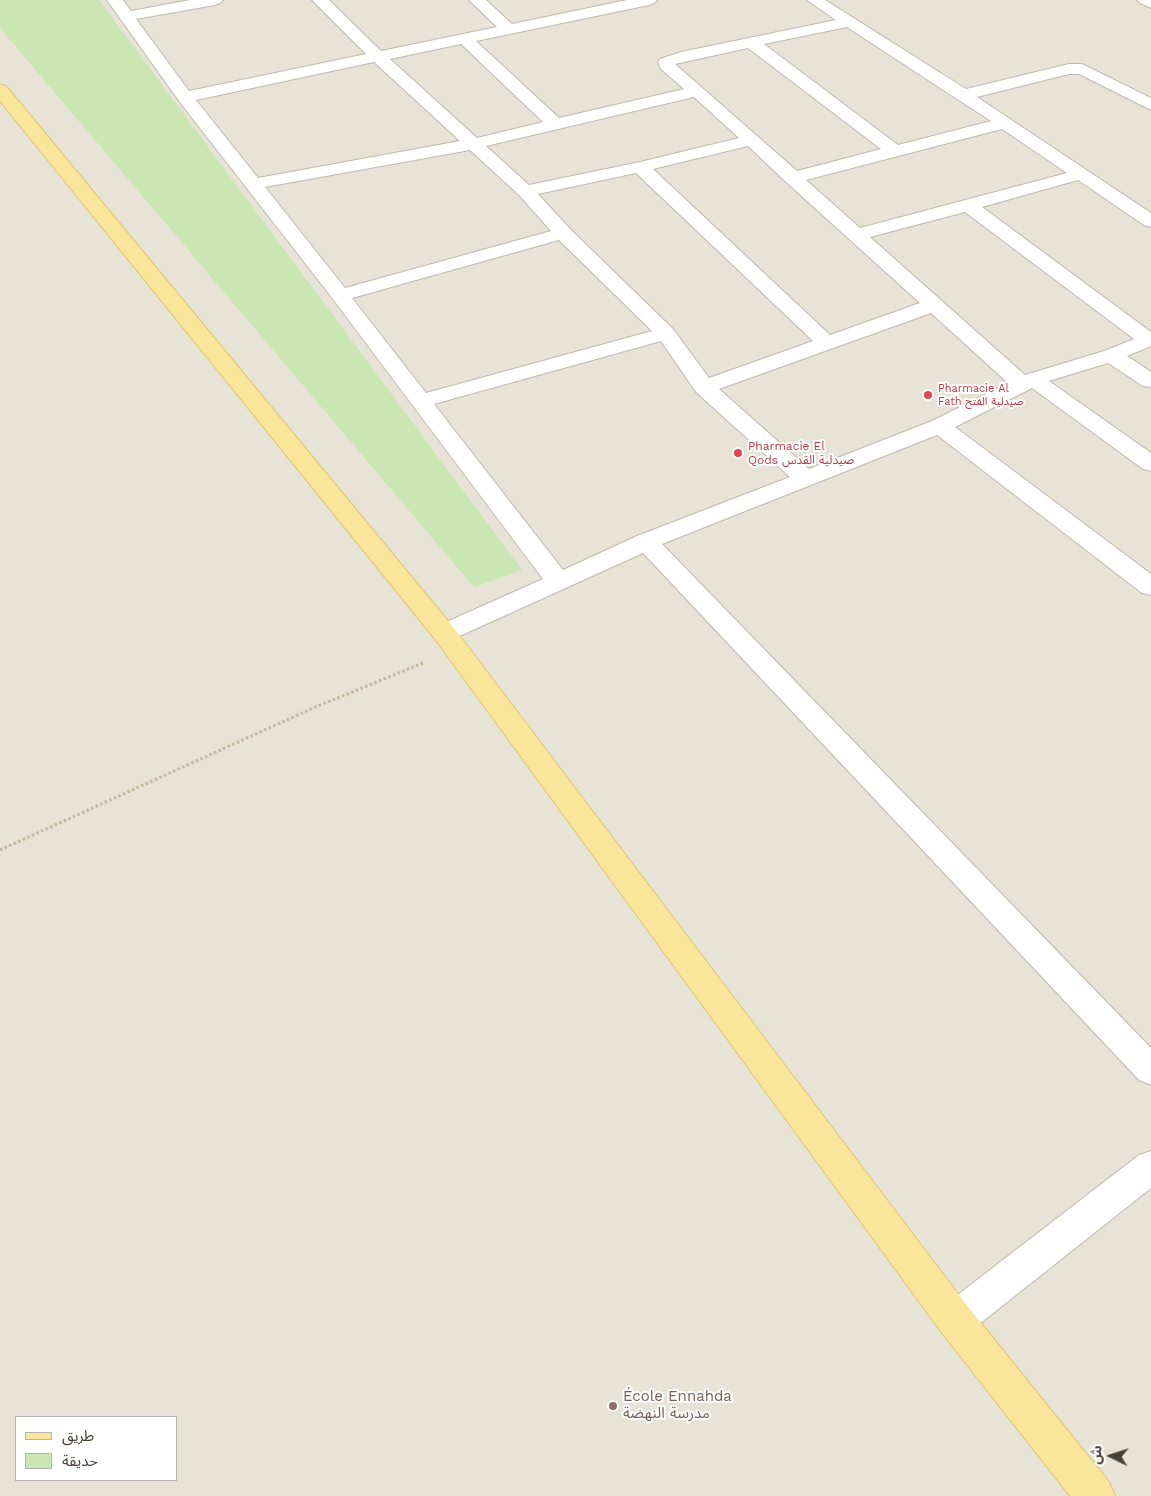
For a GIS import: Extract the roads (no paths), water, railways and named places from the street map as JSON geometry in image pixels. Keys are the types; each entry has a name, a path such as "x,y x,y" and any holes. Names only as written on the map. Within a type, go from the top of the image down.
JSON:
{"main road":[{"path":"0,90 451,641 955,1320 1095,1496"}],"street":[{"path":"114,0 185,97 340,295 558,581"},
{"path":"127,16 215,0"},
{"path":"320,0 378,57 525,191 563,233 666,334 704,387 806,479"},
{"path":"477,0 508,29"},
{"path":"185,97 649,0"},
{"path":"815,0 963,95 1151,221"},
{"path":"1145,0 1151,3"},
{"path":"849,22 681,57 666,62 674,74 697,91 934,306 1028,382 1151,464"},
{"path":"465,39 555,124"},
{"path":"751,42 893,150"},
{"path":"963,95 1082,68 1147,100"},
{"path":"254,184 473,144 697,91"},
{"path":"792,178 893,150 1004,123"},
{"path":"525,191 640,167 750,140"},
{"path":"640,167 828,344"},
{"path":"856,235 1082,174"},
{"path":"969,206 1150,340"},
{"path":"340,295 563,233"},
{"path":"704,387 934,306"},
{"path":"420,401 666,334"},
{"path":"451,641 558,581 646,542 940,426 1028,382 1150,340"},
{"path":"1111,355 1151,382"},
{"path":"940,426 1151,587"},
{"path":"646,542 1151,1070"},
{"path":"955,1320 1151,1167"}],"place":[{"name":"Pharmacie Al Fath صيدلية الفتح","path":"928,395"},
{"name":"Pharmacie El Qods صيدلية القدس","path":"738,453"},
{"name":"École Ennahda مدرسة النهضة","path":"613,1406"}]}
